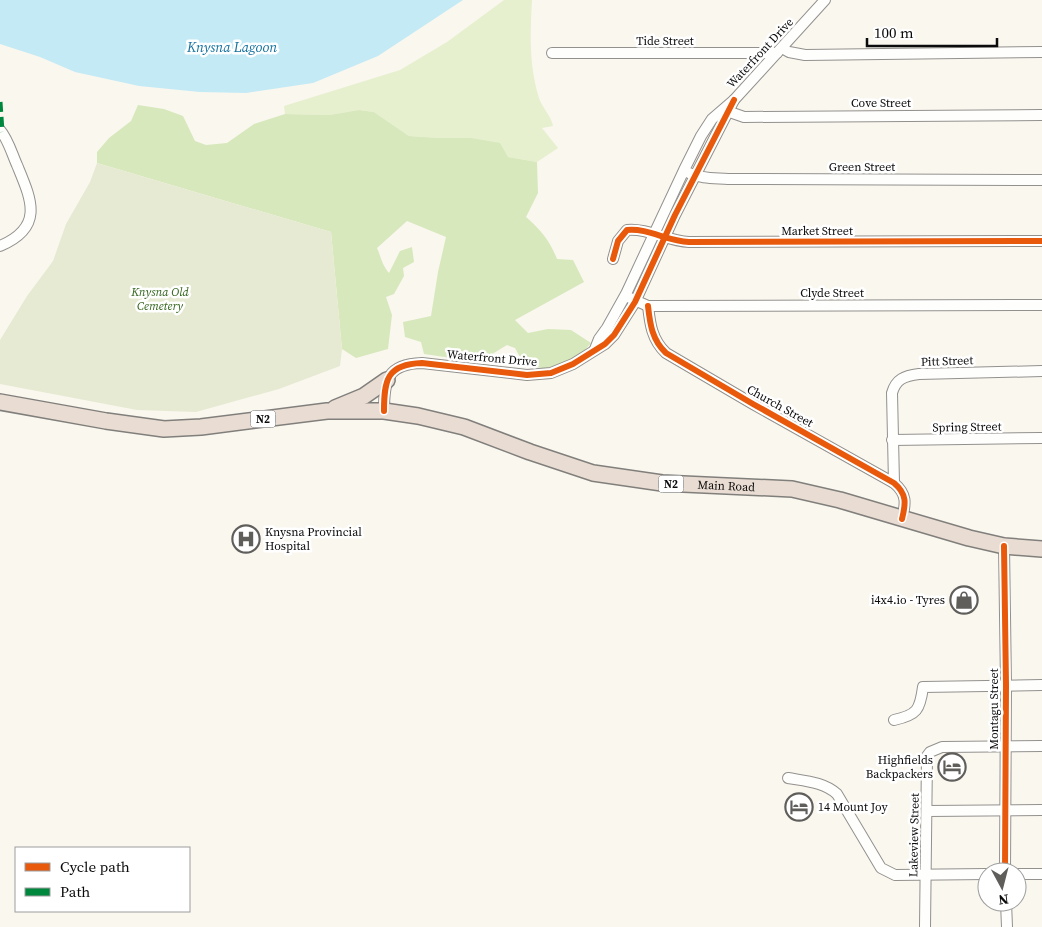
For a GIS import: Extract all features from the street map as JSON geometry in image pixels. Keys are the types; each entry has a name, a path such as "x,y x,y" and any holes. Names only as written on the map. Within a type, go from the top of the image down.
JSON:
{"highway":[{"path":"327,411 364,396 387,380"},
{"name":"N2","path":"0,402 106,421 164,429 201,427 327,411 384,411"},
{"name":"Main Road","path":"384,411 418,416 464,427 593,473 662,483 792,489 840,500 969,538 1004,546 1042,549"}],"street":[{"name":"Waterfront Drive","path":"595,349 598,339 607,328 695,176 725,111 759,71 825,0"},
{"name":"Tide Street","path":"552,53 750,53 780,50 805,55 1042,52"},
{"path":"750,53 759,71"},
{"name":"Waterfront Drive","path":"387,380 400,366 408,364 431,364 527,374 552,373 573,364 605,344 614,335 635,302 684,170 701,136 712,119 725,111"},
{"name":"Cove Street","path":"725,111 744,117 1042,115"},
{"path":"0,130 28,191 32,210 30,218 23,229 0,246"},
{"name":"Green Street","path":"684,170 695,176 728,179 1042,180"},
{"name":"Market Street","path":"612,259 618,241 627,230 639,229 659,236 689,242 1042,241"},
{"name":"Clyde Street","path":"626,294 635,302 648,306 1042,305"},
{"name":"Church Street","path":"648,306 650,324 654,336 658,346 666,353 894,483"},
{"name":"Pitt Street","path":"894,483 892,393 894,386 900,379 906,375 1042,371"},
{"path":"384,411 387,380"},
{"name":"Spring Street","path":"892,440 1042,438"},
{"path":"894,483 900,488 906,499 902,519"},
{"name":"Montagu Street","path":"1004,546 1006,685 1005,862"},
{"path":"894,720 910,717 915,713 922,700 923,687 1042,686"},
{"path":"1005,746 1042,746"},
{"name":"Lakeview Street","path":"925,927 927,756 930,752 942,747 1005,746"},
{"path":"788,778 816,783 837,794 881,868 895,875 977,874"},
{"path":"927,811 1042,810"},
{"path":"1027,874 1042,874"},
{"path":"1006,912 1006,927"}],"green space":[{"path":"504,0 532,0 533,74 539,98 553,126 542,128 558,148 537,162 508,157 440,138 409,136 374,112 359,110 329,115 285,114 284,106 400,70 447,42"},
{"path":"138,105 164,109 183,116 195,141 206,145 227,143 254,124 285,114 329,115 359,110 374,112 409,136 471,138 500,143 508,157 537,162 538,193 526,217 544,236 557,259 573,260 584,282 515,320 528,333 548,329 571,330 591,343 581,355 551,369 525,366 515,348 507,345 479,362 424,354 421,342 405,337 403,322 431,316 446,237 407,221 377,248 383,264 389,273 400,251 412,247 414,262 403,268 404,276 394,294 386,297 392,315 388,349 356,358 342,349 331,232 97,163 97,152 109,138 131,121"},
{"name":"Knysna Old Cemetery","path":"97,163 331,232 342,349 340,366 279,389 196,412 137,410 0,384 0,340 27,296 53,261 66,224 90,182"}],"water":[{"name":"Knysna Lagoon","path":"0,0 463,0 378,56 313,83 246,93 200,92 139,86 75,72 40,57 0,44"}],"marked path":[{"path":"0,102 2,132"}],"cycle path":[{"path":"384,411 385,391 390,376 395,370 410,364 422,363 527,375 551,373 573,364 605,344 614,335 635,302 675,215 734,100"},
{"path":"613,259 618,241 627,230 642,231 689,242 1042,241"},
{"path":"648,306 655,337 666,353 894,483 901,491 904,499 902,519"},
{"path":"1004,546 1006,685 1005,862"}],"place":[{"name":"Knysna Provincial Hospital","path":"246,539"},
{"name":"i4x4.io - Tyres","path":"964,600"},
{"name":"Highfields Backpackers","path":"952,767"},
{"name":"14 Mount Joy","path":"799,807"}]}
